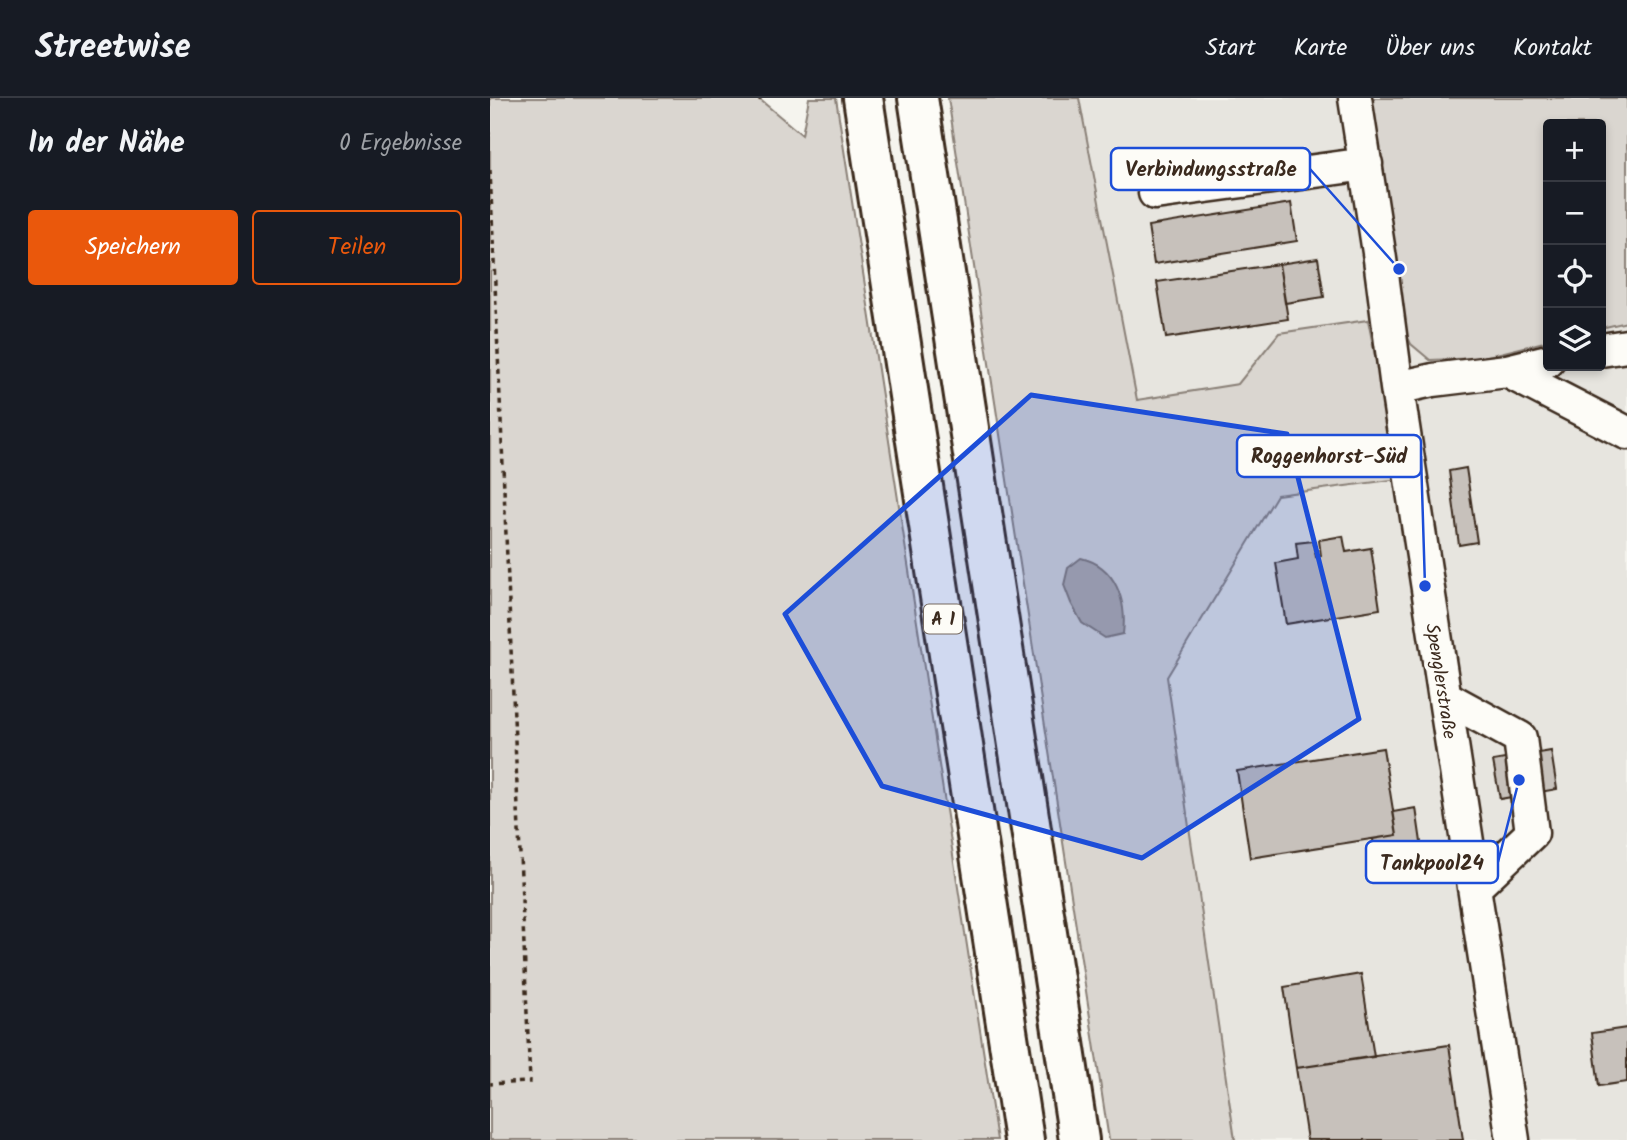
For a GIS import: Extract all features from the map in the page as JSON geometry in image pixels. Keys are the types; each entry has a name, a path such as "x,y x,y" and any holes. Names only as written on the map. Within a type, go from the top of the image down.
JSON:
{"highway":[{"name":"A 1","path":"863,98 1024,1140"},
{"path":"918,98 1079,1140"}],"street":[{"name":"Spenglerstraße","path":"1355,98 1513,1140"},
{"path":"1155,193 1366,164"},
{"path":"1606,349 1627,346"},
{"path":"1397,388 1433,380 1507,372 1543,362"},
{"path":"1507,372 1627,433"},
{"path":"1445,697 1520,738 1532,833 1474,888"}],"path":[{"path":"490,170 530,1082 490,1084"}],"highlighted area":[{"path":"1031,395 1287,434 1359,719 1142,858 882,786 785,614"}],"shaded area":[{"path":"490,98 758,98 802,135 809,98 836,98 997,1140 490,1140"},
{"path":"948,98 1079,98 1137,400 1238,384 1279,333 1368,320 1399,479 1277,495 1167,677 1235,1140 1109,1140"},
{"path":"1079,98 1627,98 1606,119 1543,119 1543,141 1480,358 1543,342 1543,371 1606,371 1606,327 1627,322 1627,1140 1235,1140 1167,677 1277,495 1398,479 1279,333 1239,384 1136,400"},
{"path":"1368,98 1627,98 1627,322 1606,327 1606,119 1543,119 1543,342 1480,358 1430,360 1411,344 1397,315"},
{"path":"1081,558 1103,569 1117,587 1123,609 1123,634 1105,638 1082,623 1064,585 1068,568"}],"building":[{"path":"1291,203 1297,241 1154,264 1148,226"},
{"path":"1318,258 1324,297 1285,303 1279,264"},
{"path":"1279,264 1288,319 1166,338 1157,282"},
{"path":"1466,468 1477,542 1459,545 1449,471"},
{"path":"1343,536 1346,552 1371,548 1380,609 1286,624 1276,563 1298,559 1296,543 1313,541 1316,557 1321,556 1319,540"},
{"path":"1383,748 1397,835 1250,858 1237,771"},
{"path":"1551,751 1557,789 1500,799 1493,761"},
{"path":"1416,808 1423,856 1376,863 1373,839 1397,835 1393,812"},
{"path":"1361,974 1374,1057 1296,1068 1284,987"},
{"path":"1627,1028 1627,1082 1599,1086 1592,1033"},
{"path":"1449,1045 1463,1140 1307,1140 1296,1068"}],"place":[{"name":"Verbindungsstraße","path":"1399,269"},
{"name":"Roggenhorst-Süd","path":"1425,586"},
{"name":"Tankpool24","path":"1519,780"}]}
